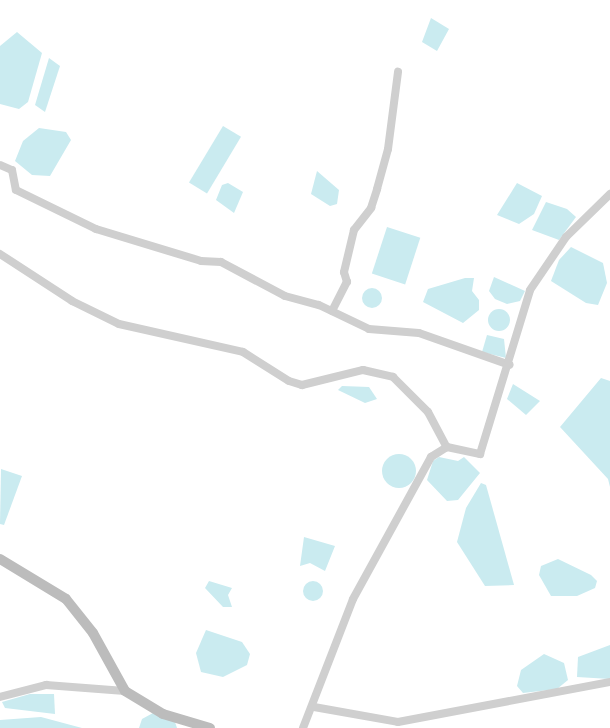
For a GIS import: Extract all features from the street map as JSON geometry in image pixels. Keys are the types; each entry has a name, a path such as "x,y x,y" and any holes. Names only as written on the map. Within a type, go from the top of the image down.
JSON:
{"street":[{"path":"332,311 347,282 344,272 354,230 371,208 377,189 388,149 398,72"},
{"path":"0,164 12,170 16,190 96,229 201,261 221,262 285,296 332,311 369,329 419,333 510,365"},
{"path":"303,728 314,707 338,636 378,550 431,457 447,447 480,454 510,365 530,290 566,237 610,194"},
{"path":"0,254 72,301 118,324 243,352 289,381 302,385 363,370 393,377 428,412 447,447"},
{"path":"0,559 66,599 112,662 125,691"},
{"path":"314,707 398,722 610,682"},
{"path":"0,697 46,685 125,691 163,714 210,728"}],"water":[{"path":"431,18 449,29 437,51 422,42"},
{"path":"17,32 42,53 28,102 19,109 0,104 0,46"},
{"path":"49,58 60,66 45,112 35,105"},
{"path":"223,126 241,137 207,193 189,183"},
{"path":"39,128 66,132 71,140 50,176 32,175 15,161 23,141"},
{"path":"317,171 339,190 337,204 330,206 311,194"},
{"path":"228,183 243,192 234,213 216,200 222,185"},
{"path":"517,183 542,196 534,214 519,224 497,215"},
{"path":"546,202 567,209 576,217 559,240 532,230"},
{"path":"387,227 420,238 405,284 372,274"},
{"path":"571,247 603,263 607,283 598,305 586,303 551,281 559,260"},
{"path":"494,277 525,291 520,301 507,304 495,299 489,291"},
{"path":"474,278 472,291 479,300 479,310 463,323 423,302 428,289"},
{"path":"372,288 379,291 382,298 379,305 372,308 365,305 362,298 365,291"},
{"path":"499,309 507,312 510,320 507,328 499,331 491,328 488,320 491,312"},
{"path":"487,335 504,339 506,358 482,352"},
{"path":"601,378 610,381 610,487 608,479 560,427"},
{"path":"513,384 540,401 526,415 507,399"},
{"path":"342,386 369,387 377,399 365,403 338,390"},
{"path":"399,454 411,459 416,471 411,483 399,488 387,483 382,471 387,459"},
{"path":"439,457 458,461 464,457 480,473 458,500 447,501 427,480 433,461"},
{"path":"1,469 22,476 4,525 0,524"},
{"path":"481,483 486,485 514,585 485,586 457,542 466,508"},
{"path":"304,537 335,546 325,571 310,563 300,566"},
{"path":"558,559 591,575 597,581 595,588 577,596 551,596 539,575 541,566"},
{"path":"209,581 232,588 228,595 232,607 223,607 205,588"},
{"path":"313,581 320,584 323,591 320,598 313,601 306,598 303,591 306,584"},
{"path":"206,630 242,642 250,654 247,665 223,677 201,672 196,653"},
{"path":"610,645 610,679 577,677 578,657"},
{"path":"544,654 564,663 568,680 557,689 523,693 517,686 521,670"},
{"path":"30,694 54,694 55,714 5,708 2,702"},
{"path":"153,713 175,722 177,728 139,728 142,719"},
{"path":"41,717 82,728 0,728 0,720"}]}
